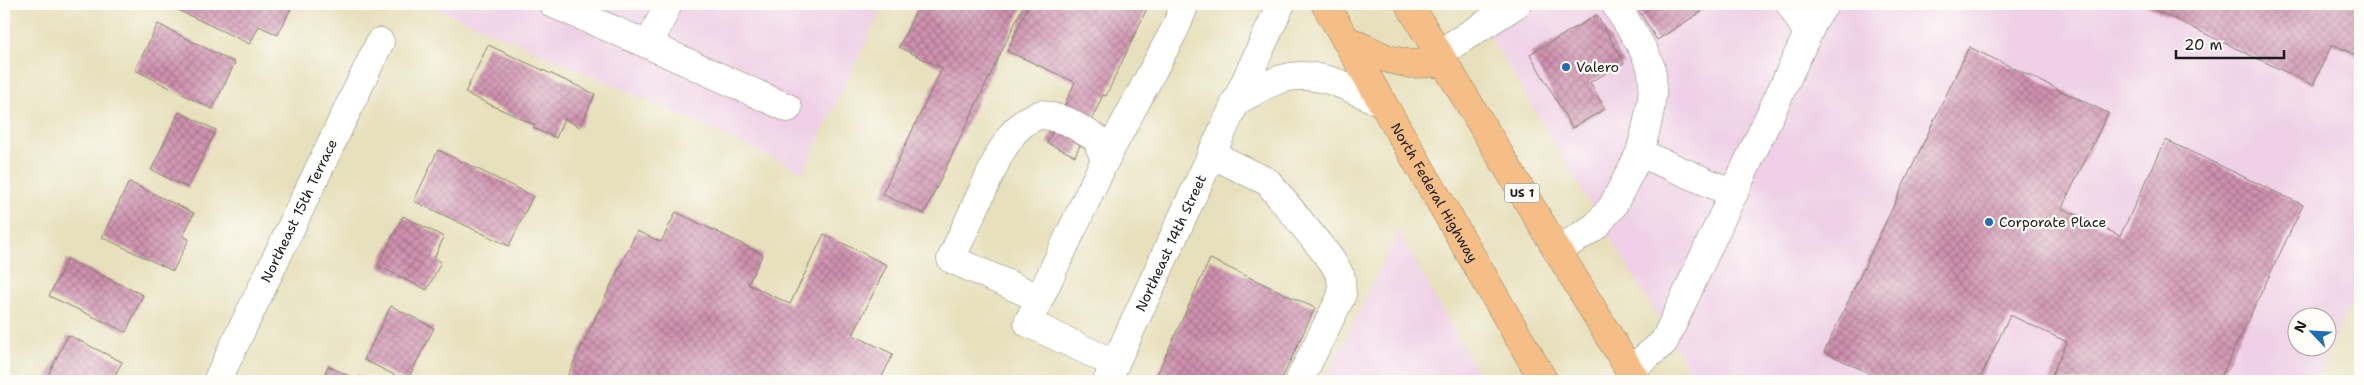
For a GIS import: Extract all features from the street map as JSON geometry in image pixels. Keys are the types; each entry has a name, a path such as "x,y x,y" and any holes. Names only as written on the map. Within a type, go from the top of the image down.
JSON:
{"main road":[{"name":"North Federal Highway","path":"1325,4 1544,381"},
{"name":"US 1","path":"1409,4 1440,59 1632,376"},
{"path":"1345,40 1388,59 1411,64 1440,59"}],"street":[{"path":"553,4 788,108"},
{"path":"649,45 668,4"},
{"path":"1111,372 1028,323 1105,160 1176,27 1185,4"},
{"name":"Northeast 14th Street","path":"1111,372 1281,4"},
{"path":"1440,59 1517,4"},
{"path":"1557,251 1596,226 1612,207 1640,153 1648,119 1652,88 1650,65 1615,4"},
{"path":"1790,4 1808,34"},
{"path":"1632,376 1664,342 1816,16 1825,4"},
{"name":"Northeast 15th Terrace","path":"217,381 380,42"},
{"path":"1235,102 1280,80 1304,76 1319,77 1381,102"},
{"path":"1039,298 951,259 1000,153 1013,133 1026,121 1041,114 1067,121 1096,138 1105,160"},
{"path":"1640,153 1734,194"},
{"path":"1211,154 1268,182 1333,262 1341,277 1342,295 1299,381"}],"shaded area":[{"path":"427,4 884,4 803,172 648,100"},
{"path":"1471,4 2360,4 2360,284 2336,336 2336,308 2286,308 2286,358 2326,358 2315,381 1696,381"},
{"path":"1398,231 1482,381 1325,381"}],"building":[{"path":"165,4 293,4 278,35 259,26 250,44"},
{"path":"919,4 1024,4 924,214 882,194 942,68 899,47"},
{"path":"1029,4 1149,4 1106,96 1103,95 1075,156 1047,143 1075,82 1007,51"},
{"path":"1635,4 1696,4 1701,12 1657,40"},
{"path":"2143,4 2360,4 2360,57 2332,44 2313,85"},
{"path":"1597,15 1624,63 1590,82 1605,109 1572,128 1530,54"},
{"path":"158,24 235,63 212,109 135,70"},
{"path":"488,45 595,94 580,127 564,119 556,138 533,128 535,125 465,93"},
{"name":"Corporate Place","path":"1969,47 2108,113 2062,208 2120,236 2166,140 2303,205 2219,381 2049,381 2067,342 2010,315 1979,381 1886,381 1824,352"},
{"path":"179,112 216,130 188,188 151,170"},
{"path":"438,150 533,196 509,246 414,201"},
{"path":"129,182 194,213 183,236 189,239 173,271 102,237"},
{"path":"676,212 763,254 748,284 790,304 824,234 887,265 853,335 893,354 880,381 565,381 637,231 661,242"},
{"path":"403,216 444,237 434,258 441,262 427,290 378,266"},
{"path":"67,259 143,295 126,332 49,296"},
{"path":"1210,259 1315,308 1281,381 1154,381"},
{"path":"391,306 434,328 407,381 364,360"},
{"path":"68,335 122,362 112,381 51,381 52,379 47,377"},
{"path":"328,366 358,380 360,376 371,381 321,381"}],"place":[{"name":"Valero","path":"1566,67"},
{"name":"Corporate Place","path":"1989,222"}]}
